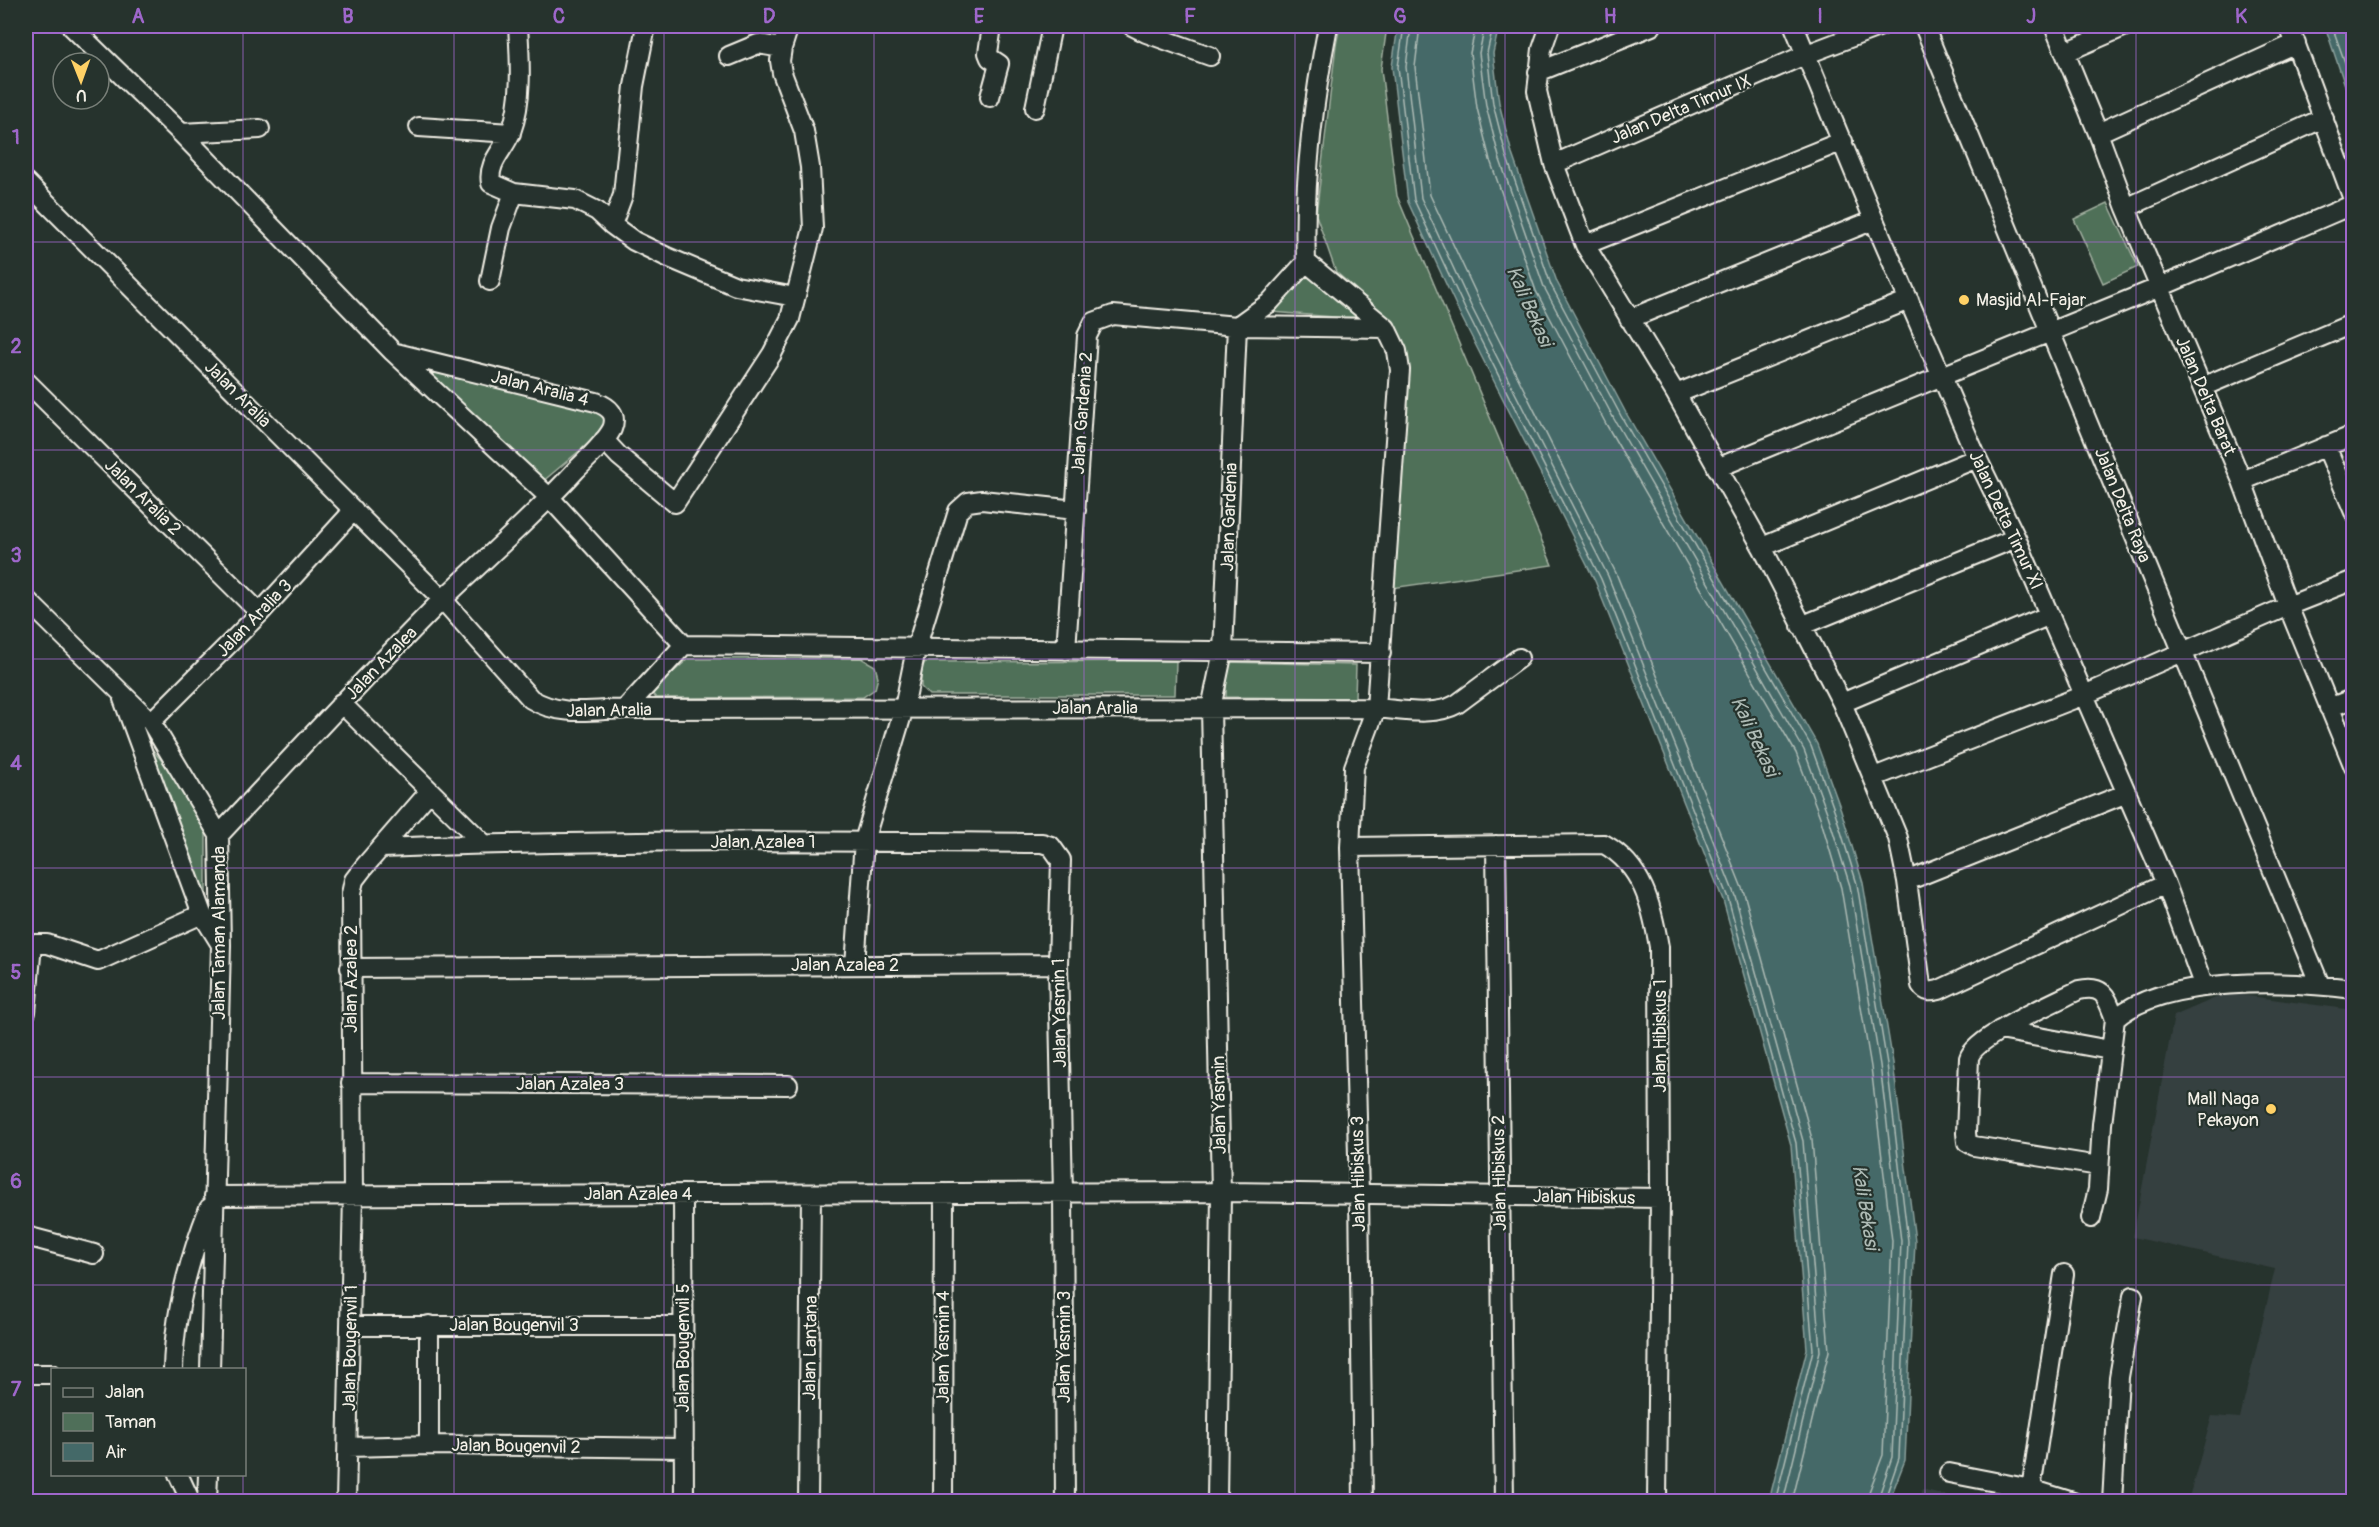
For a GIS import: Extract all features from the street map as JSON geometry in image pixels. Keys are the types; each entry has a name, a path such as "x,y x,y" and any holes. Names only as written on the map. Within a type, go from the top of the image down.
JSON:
{"street":[{"path":"71,26 181,133 393,352 550,498 684,645 1381,653"},
{"path":"518,26 518,96 511,133 498,152 490,178 494,184 514,193 575,200 597,211 634,240 667,257 736,286 795,297"},
{"path":"612,225 623,195 634,86 646,26"},
{"path":"604,440 619,456 675,503 772,354 790,319 813,228 810,167 804,131 782,73 780,61 789,26"},
{"path":"990,97 999,64 990,58 988,53 992,26"},
{"path":"1035,108 1052,26"},
{"path":"1132,26 1209,56"},
{"path":"1237,326 1269,303 1306,262 1305,223 1315,111 1328,26"},
{"path":"1550,26 1542,49 1538,72 1539,102 1554,164 1585,245 1676,394 1762,547 1842,703 1898,838 1907,881 1921,986 1928,992 1939,990 2166,884"},
{"path":"1538,72 1652,26"},
{"name":"Jalan Delta Timur XI","path":"1794,26 1808,54 1874,220 1977,458 2016,538 2166,884 2204,987"},
{"name":"Jalan Delta Timur IX","path":"1554,164 1808,54 1881,26"},
{"name":"Jalan Delta Raya","path":"1924,26 2320,985"},
{"name":"Jalan Delta Barat","path":"2054,26 2126,208 2242,481 2288,606 2354,767"},
{"path":"2066,52 2126,26"},
{"path":"1716,468 2052,332 2354,203 2289,26"},
{"path":"2098,133 2296,43"},
{"path":"729,56 758,44 782,48"},
{"path":"2126,208 2324,118"},
{"path":"419,127 511,133"},
{"path":"181,133 260,129"},
{"path":"1585,245 1843,141"},
{"name":"Jalan Aralia","path":"26,182 443,600 531,699 558,711 904,708 1376,708 1422,711 1446,709 1519,658"},
{"path":"490,281 501,228 514,193"},
{"path":"1629,319 1874,220"},
{"path":"1306,262 1386,328"},
{"path":"1676,394 1909,300"},
{"name":"Jalan Gardenia 2","path":"1066,650 1087,336 1094,322 1113,315 1237,326 1386,328"},
{"path":"2202,387 2354,323"},
{"name":"Jalan Gardenia","path":"1211,708 1223,651 1237,326"},
{"name":"Jalan Hibiskus 3","path":"1363,1502 1359,1194 1350,847 1354,767 1376,708 1381,653 1400,370 1397,351 1386,328"},
{"name":"Jalan Aralia 4","path":"393,352 608,407 613,413 614,422 604,440 550,498"},
{"name":"Jalan Aralia 2","path":"26,381 260,614"},
{"path":"2242,481 2354,435"},
{"path":"2326,446 2354,512"},
{"path":"1762,547 1977,458"},
{"name":"Jalan Azalea","path":"219,835 341,703 443,600 550,498"},
{"path":"855,965 864,841 904,708 916,648 958,511 968,502 982,500 1076,510"},
{"name":"Jalan Aralia 3","path":"151,722 260,614 354,510"},
{"path":"1801,626 2016,538"},
{"path":"1874,777 2084,695 2288,606 2354,580"},
{"name":"Jalan Taman Alamanda","path":"26,599 151,722 219,835 221,945 210,1368"},
{"path":"1842,703 2050,615"},
{"path":"625,709 684,645"},
{"path":"120,690 202,914 221,945"},
{"path":"2329,708 2354,698"},
{"path":"341,703 484,844"},
{"name":"Jalan Yasmin","path":"1211,708 1221,1193 1217,1502"},
{"name":"Jalan Azalea 2","path":"353,1195 351,894 354,880 430,791"},
{"path":"1907,881 2127,793"},
{"name":"Jalan Azalea 1","path":"382,848 484,844 864,841 1042,843"},
{"name":"Jalan Yasmin 1","path":"1042,843 1051,846 1061,860 1058,963 1063,1193"},
{"name":"Jalan Hibiskus 1","path":"1350,847 1604,844 1618,852 1631,865 1644,886 1659,947 1660,1198 1657,1502"},
{"name":"Jalan Hibiskus 2","path":"1496,845 1504,1502"},
{"path":"26,1012 29,944 47,944 98,961 202,914"},
{"name":"Jalan Azalea 2","path":"350,968 1058,963"},
{"path":"2115,1019 2124,1011 2155,998 2220,984 2320,985 2354,989"},
{"path":"2091,1218 2096,1202 2115,1019 2106,998 2099,990 2089,988 2079,990 2000,1030 1970,1053 1966,1133 1968,1142 1974,1146 2099,1166"},
{"path":"2000,1030 2110,1050"},
{"name":"Jalan Azalea 3","path":"351,1083 789,1085"},
{"name":"Jalan Yasmin 4","path":"943,1502 944,1193"},
{"name":"Jalan Yasmin 3","path":"1063,1193 1065,1502"},
{"name":"Jalan Azalea 4","path":"214,1196 1221,1193"},
{"name":"Jalan Hibiskus","path":"1221,1193 1660,1198"},
{"name":"Jalan Bougenvil 5","path":"683,1194 684,1502"},
{"name":"Jalan Lantana","path":"808,1502 811,1194"},
{"name":"Jalan Bougenvil 1","path":"346,1502 353,1195"},
{"path":"173,1368 173,1347 195,1245 214,1196"},
{"path":"26,1236 94,1254"},
{"path":"2031,1489 2064,1274"},
{"path":"2112,1502 2119,1377 2133,1296"},
{"path":"350,1326 429,1325"},
{"name":"Jalan Bougenvil 3","path":"429,1445 429,1325 683,1326"},
{"path":"26,1374 51,1374"},
{"name":"Jalan Bougenvil 2","path":"348,1447 429,1445 684,1449"},
{"path":"1949,1473 2031,1489 2073,1502"},
{"path":"179,1476 191,1502"},
{"path":"207,1502 208,1476"}],"shaded area":[{"path":"2227,993 2353,1010 2353,1501 2188,1501 2212,1416 2240,1418 2275,1269 2133,1237 2174,1016"},
{"path":"1922,1489 1968,1501 1918,1501"}],"green space":[{"path":"1340,26 1387,26 1381,69 1397,196 1552,565 1392,588 1403,364 1385,315 1336,272 1316,215"},
{"path":"2108,203 2138,267 2103,283 2074,219"},
{"path":"1313,272 1359,312 1359,319 1272,312 1274,304"},
{"path":"420,367 602,408 606,418 602,432 542,482"},
{"path":"861,658 875,666 878,677 875,689 863,697 656,698 651,692 688,659"},
{"path":"1176,661 1175,695 929,695 921,687 921,670 925,662"},
{"path":"1227,662 1356,665 1355,698 1226,697"},
{"path":"142,737 191,796 206,834 206,903"}],"water":[{"name":"Kali Bekasi","path":"1398,26 1499,26 1493,53 1499,103 1512,154 1557,282 1626,413 1817,744 1841,810 1863,883 1893,1063 1915,1241 1905,1460 1889,1501 1769,1501 1807,1349 1791,1145 1723,900 1595,581 1459,312 1408,202 1392,67"},
{"path":"2325,26 2353,26 2353,109"}],"place":[{"name":"Masjid Al-Fajar","path":"1964,300"},
{"name":"Mall Naga Pekayon","path":"2271,1109"}]}
